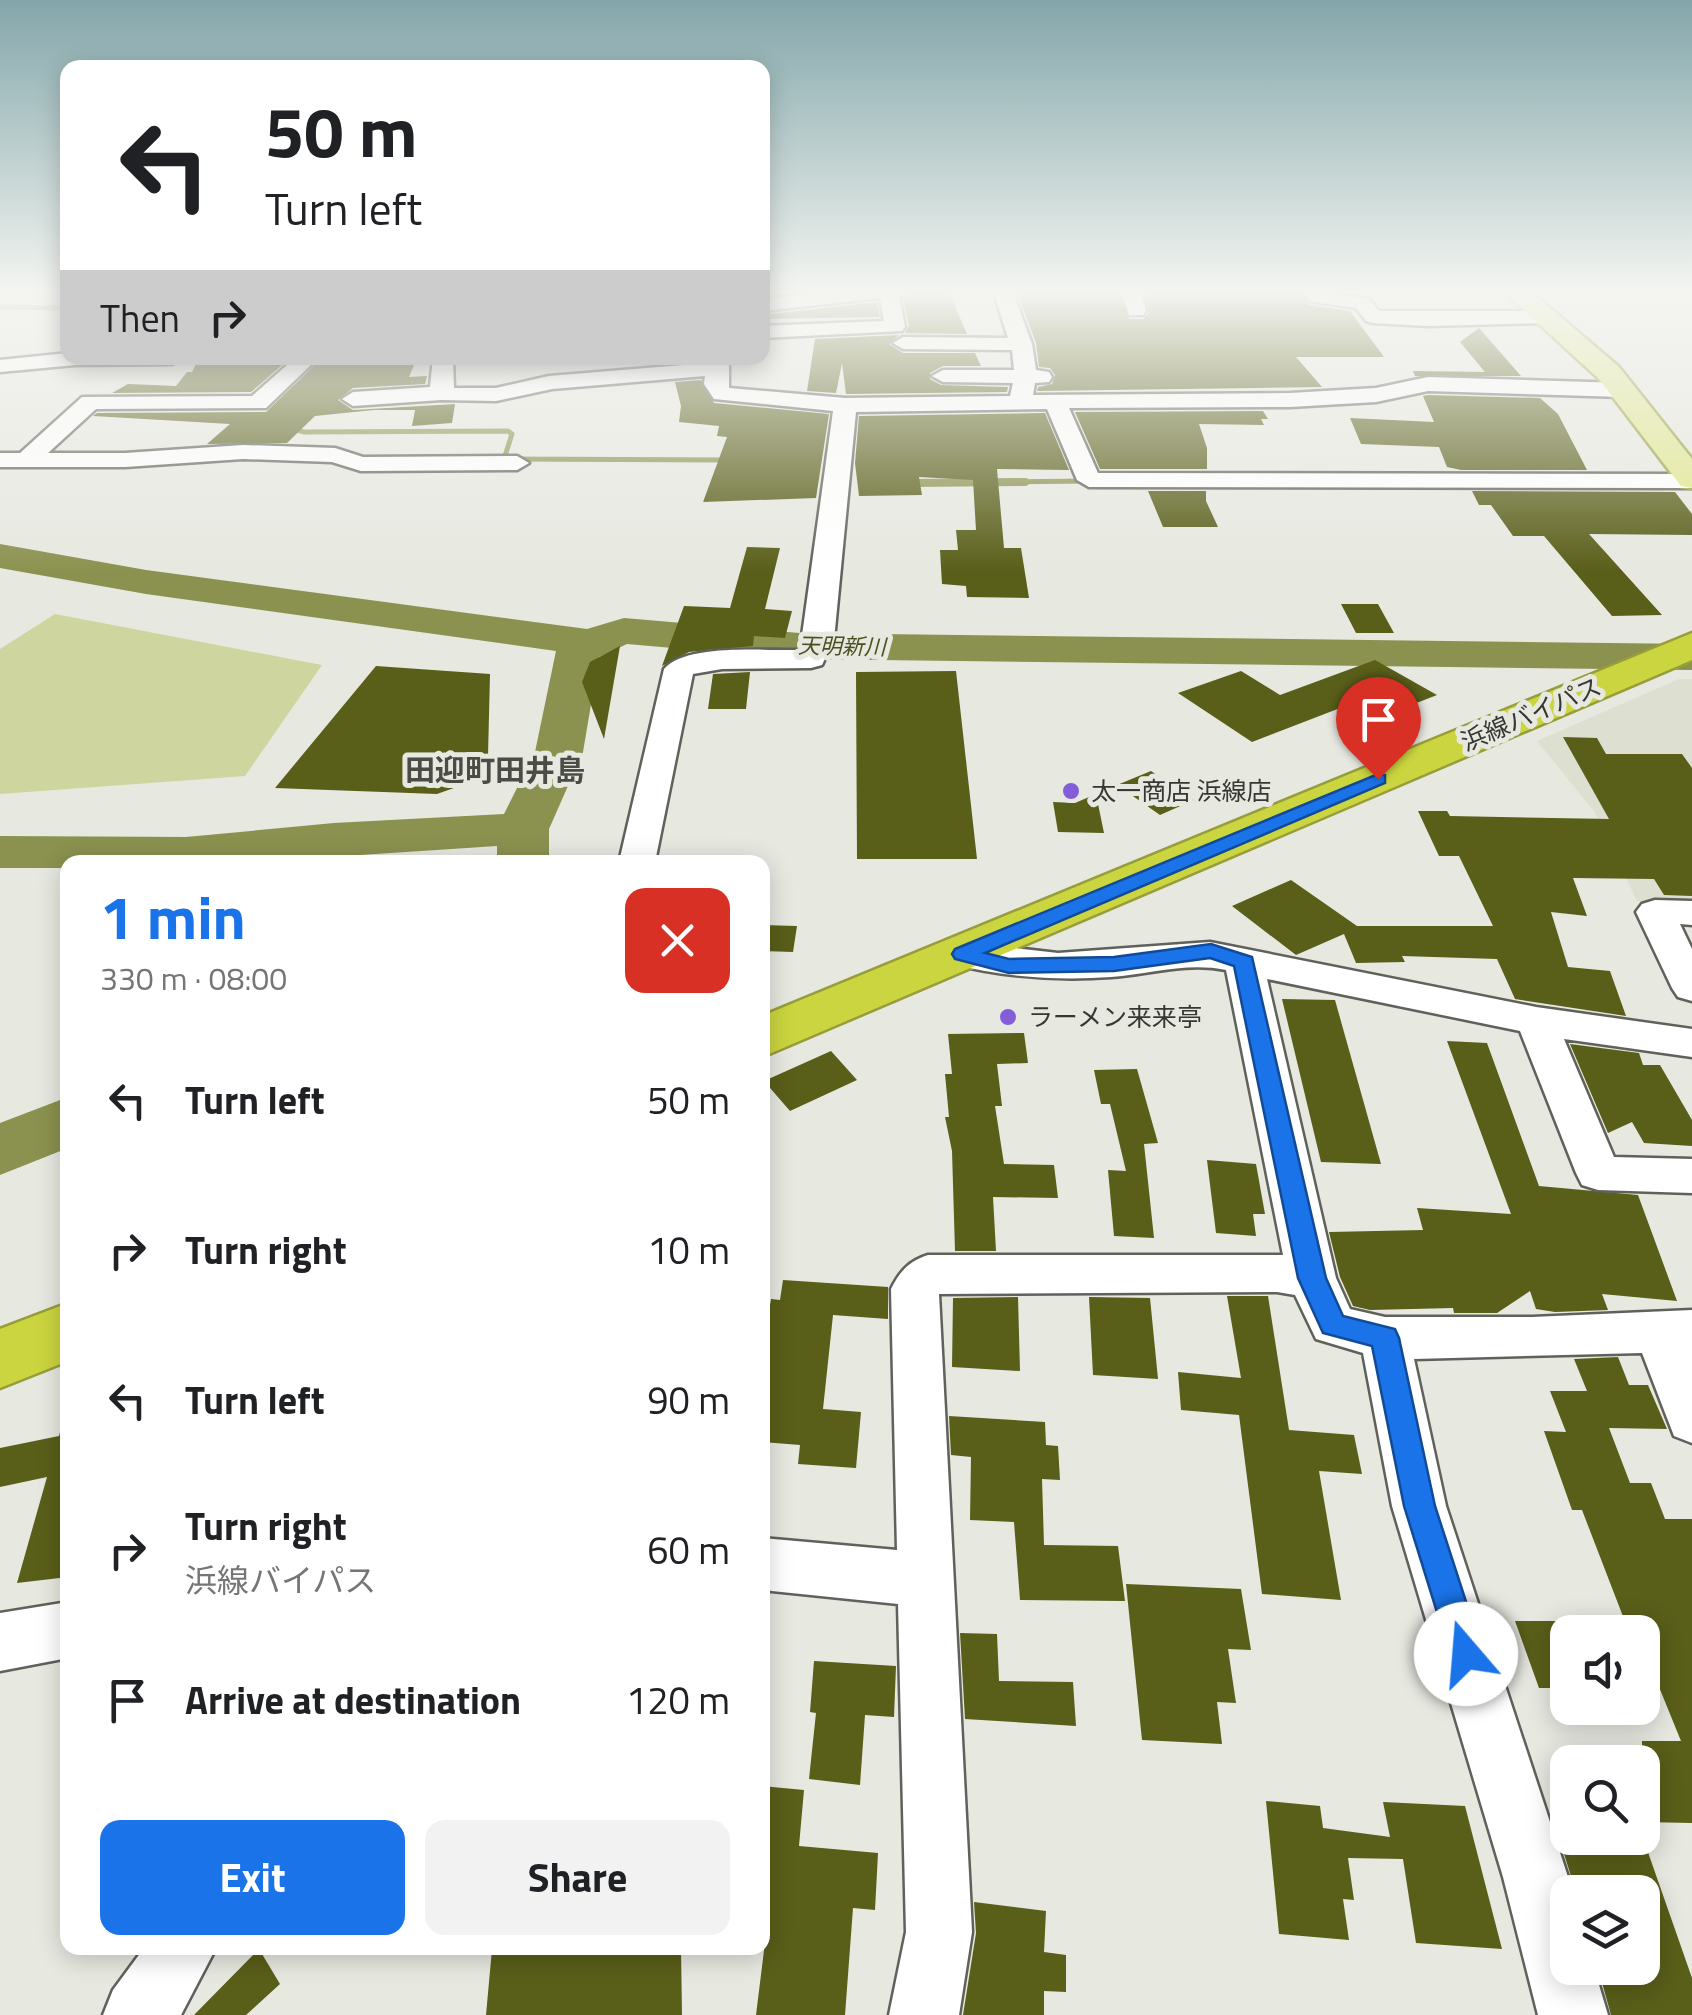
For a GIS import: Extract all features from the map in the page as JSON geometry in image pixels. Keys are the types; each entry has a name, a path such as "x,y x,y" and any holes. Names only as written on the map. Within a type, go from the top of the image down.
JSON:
{"highway":[{"name":"浜線バイパス","path":"770,1035 1689,647"},
{"path":"0,1359 60,1334"}],"main road":[{"path":"1617,384 1692,480"}],"street":[{"path":"26,460 90,402 258,403 279,384"},
{"path":"442,393 443,384"},
{"path":"353,399 529,391 546,384"},
{"path":"716,384 722,394 844,405 965,406 1290,400 1376,395 1428,384"},
{"path":"1020,402 1026,384"},
{"path":"1429,384 1623,390"},
{"path":"1055,402 1089,480 1692,480"},
{"path":"638,855 675,676 682,666 722,660 796,660 810,658 818,647 844,405"},
{"path":"1222,448 1234,480"},
{"path":"0,460 110,460 268,452 344,456 361,464 517,463"},
{"path":"1692,913 1655,912 1692,988"},
{"path":"962,954 1009,966 1114,964 1211,951 1244,962 1536,1021 1692,1043"},
{"path":"1244,962 1312,1278 1333,1325 1385,1338 1532,1338 1675,1330 1692,1420"},
{"path":"1536,1021 1598,1173 1692,1176"},
{"path":"924,2015 939,1932 915,1290 928,1274 1277,1273 1312,1278"},
{"path":"1385,1338 1420,1506 1536,1877 1573,2015"},
{"path":"770,1565 926,1580"},
{"path":"0,1642 60,1631"},
{"path":"138,2015 178,1955"}],"shaded area":[{"path":"1679,679 1692,679 1692,904 1637,901 1594,811 1537,741"}],"green space":[{"path":"55,614 322,665 245,776 0,794 0,649"}],"building":[{"path":"128,384 260,384 251,392 112,393"},
{"path":"295,384 424,384 353,388 338,400 353,410 455,404 452,423 412,426 415,410 315,416 287,443 207,444 230,424 93,416 266,412"},
{"path":"676,384 703,384 714,403 829,414 816,498 703,502 727,437 717,436 719,426 679,422 681,406"},
{"path":"808,384 838,384 836,393 807,391"},
{"path":"845,384 1008,387 1007,392 846,394"},
{"path":"1319,384 1322,387 1037,391 1038,387"},
{"path":"1423,396 1540,398 1558,414 1587,470 1461,470 1447,467 1439,447 1361,444 1350,418 1434,422"},
{"path":"1263,411 1268,419 1261,419 1264,425 1199,424 1207,448 1207,469 1100,469 1075,412"},
{"path":"1045,413 1069,470 997,469 1004,548 1021,548 1029,598 967,597 966,586 942,584 940,550 958,550 956,530 976,530 973,480 919,477 922,495 859,496 855,463 859,416"},
{"path":"1148,491 1206,491 1206,501 1218,527 1163,527"},
{"path":"1472,491 1675,492 1692,514 1692,535 1589,534 1662,615 1612,616 1544,536 1513,536 1491,505 1479,505"},
{"path":"747,547 780,548 765,609 792,611 785,638 754,636 753,646 689,652 662,666 684,606 730,608"},
{"path":"1341,604 1378,604 1394,633 1356,633"},
{"path":"620,646 604,739 582,682 590,662"},
{"path":"1375,660 1437,695 1373,720 1348,705 1252,742 1178,693 1241,671 1280,695"},
{"path":"376,666 490,674 488,756 465,784 437,794 275,788"},
{"path":"956,671 977,859 857,859 856,672"},
{"path":"750,672 746,709 708,709 713,674"},
{"path":"1563,737 1597,738 1606,754 1682,754 1692,768 1692,896 1664,895 1654,879 1573,878 1587,916 1551,912 1568,967 1610,971 1626,1016 1515,999 1497,959 1402,956 1405,962 1356,963 1344,934 1296,955 1232,906 1291,880 1357,926 1493,926 1459,856 1439,856 1418,811 1447,811 1450,816 1609,819"},
{"path":"1151,771 1194,800 1160,815 1117,785"},
{"path":"1096,794 1104,833 1058,832 1053,802 1075,803"},
{"path":"770,925 797,926 793,952 770,951"},
{"path":"1282,999 1335,1000 1381,1164 1321,1162"},
{"path":"1024,1033 1028,1063 997,1064 1002,1106 995,1106 1004,1164 1054,1165 1058,1198 993,1197 996,1251 955,1251 952,1151 945,1117 949,1117 945,1074 952,1074 948,1034"},
{"path":"1447,1041 1487,1043 1539,1186 1638,1195 1677,1301 1602,1294 1608,1310 1555,1312 1536,1309 1530,1291 1497,1313 1454,1313 1453,1308 1370,1310 1353,1306 1340,1277 1329,1232 1423,1230 1417,1208 1511,1214"},
{"path":"1570,1044 1639,1053 1643,1065 1660,1065 1692,1120 1692,1146 1644,1143 1632,1122 1608,1133"},
{"path":"831,1051 857,1080 790,1111 770,1088 770,1078"},
{"path":"1137,1069 1158,1143 1144,1144 1154,1238 1114,1236 1108,1170 1126,1171 1110,1104 1101,1104 1094,1070"},
{"path":"1207,1160 1256,1164 1265,1214 1253,1214 1256,1236 1216,1233"},
{"path":"783,1280 888,1287 888,1319 833,1315 823,1409 861,1412 856,1468 798,1464 800,1445 770,1443 770,1305 771,1299 780,1300"},
{"path":"1227,1296 1268,1296 1289,1430 1354,1435 1362,1474 1319,1471 1341,1600 1262,1594 1239,1415 1181,1410 1178,1372 1241,1378"},
{"path":"1018,1297 1020,1371 952,1367 953,1298"},
{"path":"1089,1297 1150,1298 1158,1379 1093,1375"},
{"path":"1618,1357 1629,1385 1648,1385 1667,1429 1609,1428 1630,1483 1651,1483 1665,1519 1692,1519 1692,1823 1660,1822 1660,1745 1642,1745 1642,1741 1681,1741 1660,1689 1660,1615 1622,1615 1582,1510 1572,1510 1544,1431 1566,1432 1550,1391 1587,1391 1574,1359"},
{"path":"949,1416 1045,1422 1046,1445 1058,1446 1060,1480 1042,1479 1044,1545 1118,1546 1125,1601 1020,1600 1014,1522 970,1520 971,1457 951,1455"},
{"path":"60,1432 60,1578 17,1583 47,1477 0,1487 0,1448 59,1436"},
{"path":"1126,1584 1241,1589 1251,1650 1228,1649 1236,1703 1217,1702 1222,1744 1142,1740"},
{"path":"1515,1621 1550,1621 1550,1688 1539,1688"},
{"path":"960,1633 997,1634 999,1681 1073,1682 1076,1726 965,1719"},
{"path":"814,1661 896,1666 894,1717 865,1715 860,1785 809,1779 816,1713 810,1712"},
{"path":"770,1787 804,1790 799,1846 878,1853 875,1910 853,1908 845,2015 756,2015 763,1955 770,1955"},
{"path":"1266,1801 1320,1806 1323,1828 1390,1837 1383,1802 1465,1806 1502,1949 1416,1943 1403,1859 1348,1858 1354,1900 1343,1899 1349,1940 1279,1934"},
{"path":"1564,1855 1649,1855 1656,1875 1571,1875"},
{"path":"1660,1887 1692,1978 1692,2015 1611,2015 1603,1985 1660,1985"},
{"path":"974,1902 1046,1911 1044,1952 1066,1955 1066,1992 1044,1991 1044,2015 963,2015 976,1933"},
{"path":"253,1955 263,1955 280,1984 246,2015 194,2015"},
{"path":"491,1955 681,1955 682,2015 486,2015"}],"waterway":[{"path":"299,420 297,430 304,432 508,431 512,434 504,459 729,460"},
{"path":"1025,482 907,483 1090,481"},
{"name":"天明新川","path":"0,556 146,582 589,642 624,631 799,646 1692,657"},
{"path":"523,829 559,752 578,650 600,642"},
{"path":"0,852 186,853 334,839 523,829"},
{"path":"523,829 523,855"},
{"path":"0,1151 60,1124"}],"place":[{"name":"太一商店 浜線店","path":"1071,791"},
{"name":"ラーメン来来亭","path":"1008,1017"}],"district":[{"name":"田迎町田井島","path":"495,771"}],"route":[{"path":"1378,779 962,954 1009,966 1114,964 1211,951 1244,962 1312,1278 1333,1325 1385,1338 1420,1506 1466,1654"}]}
